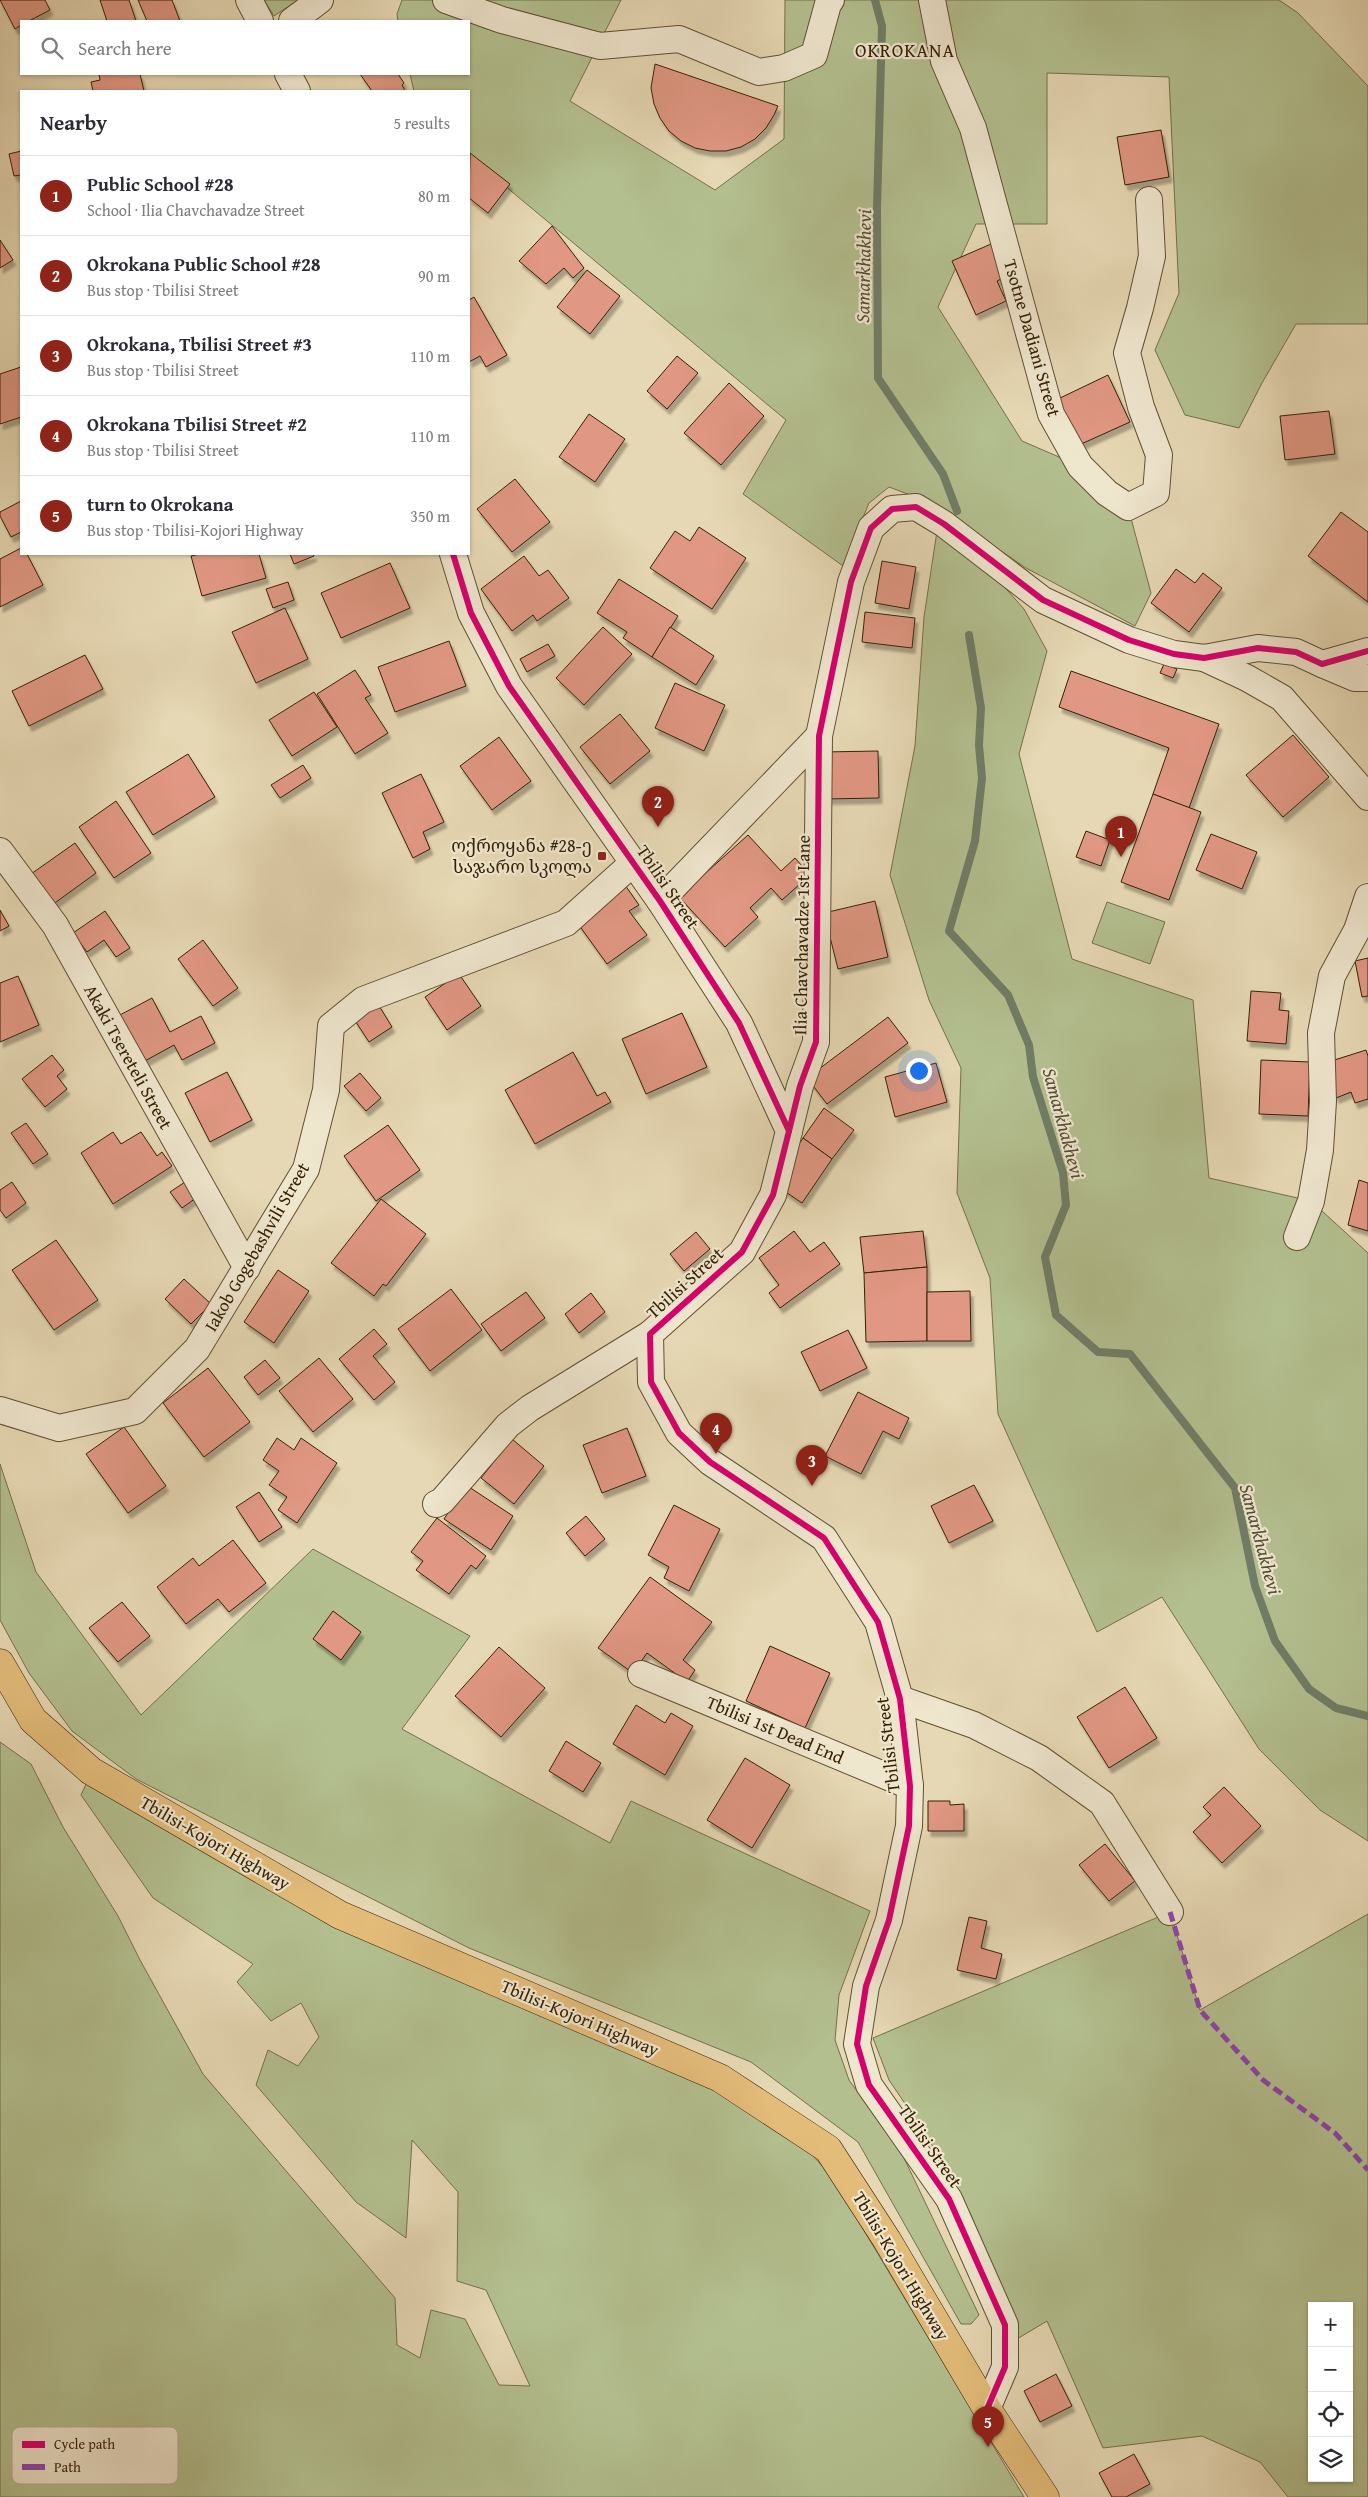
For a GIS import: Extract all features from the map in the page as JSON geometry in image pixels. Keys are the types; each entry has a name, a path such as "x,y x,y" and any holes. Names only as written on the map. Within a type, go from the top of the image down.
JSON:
{"main road":[{"name":"Tbilisi-Kojori Highway","path":"0,1663 33,1720 91,1771 340,1915 720,2078 828,2149 887,2240 987,2409 1045,2497"}],"street":[{"path":"249,0 259,20"},
{"path":"293,20 320,0"},
{"path":"446,0 502,20 600,46 679,39 759,72 784,68 814,55 828,4 831,0"},
{"name":"Tsotne Dadiani Street","path":"932,0 944,61 973,128 1051,414 1080,466 1107,493 1128,507 1156,493 1159,455 1141,407 1127,353 1152,256 1149,200"},
{"path":"289,75 296,90"},
{"name":"Ilia Chavchavadze 1st Lane","path":"789,1131 800,1086 816,1042 819,736 851,582 871,528 892,509 916,507 944,524 1043,600 1129,640 1174,654 1204,658"},
{"name":"Tbilisi Street","path":"454,555 471,613 509,686 660,901 739,1023 789,1131 773,1195 742,1252 650,1334 651,1382 679,1433 710,1462 824,1538 878,1622 900,1699 910,1786 909,1826 889,1920 866,1986 857,2044 869,2085 950,2199 1005,2325 1005,2367 987,2409"},
{"path":"1204,658 1258,648 1296,652 1355,678 1368,678"},
{"path":"1322,664 1368,651"},
{"path":"1204,658 1247,678 1282,698 1368,797"},
{"path":"660,901 819,736"},
{"name":"Akaki Tsereteli Street","path":"0,850 55,925 247,1268"},
{"name":"Iakob Gogebashvili Street","path":"0,1410 59,1428 135,1411 197,1349 306,1170 326,1090 331,1026 363,1000 566,923 633,863"},
{"path":"1297,1238 1311,1201 1320,1150 1324,1100 1321,1033 1332,976 1358,930 1368,897"},
{"path":"436,1504 442,1501 508,1425 530,1408 650,1334"},
{"name":"Tbilisi 1st Dead End","path":"641,1674 910,1786"},
{"path":"900,1699 974,1725 1031,1754 1102,1803 1170,1912"}],"green space":[{"path":"264,0 298,0 274,16"},
{"path":"402,0 621,0 570,101 715,190 784,139 785,0 1279,0 1298,13 1368,86 1368,324 1296,324 1239,428 1185,415 1155,350 1179,293 1169,77 1047,73 1047,224 976,224 938,307 1022,441 1080,466 1128,507 1151,593 1135,626 1026,568 929,502 889,487 869,503 843,566 743,494 786,420 470,157 470,90 414,90 410,75 470,75 470,20 398,20 397,14"},
{"path":"937,531 991,572 1024,609 1047,651 1019,754 1072,959 1193,1000 1209,1178 1311,1201 1368,1253 1368,1841 1320,1810 1259,1749 1162,1597 1097,1632 998,1414 990,1278 957,1193 961,1068 929,1000 890,875 915,746 924,617"},
{"path":"1107,902 1165,922 1150,964 1092,943"},
{"path":"0,1464 36,1572 141,1715 313,1549 470,1636 402,1729 610,1843 631,1801 870,1911 839,1995 835,2040 849,2080 903,2156 979,2315 971,2324 961,2324 858,2142 751,2062 469,1948 136,1779 72,1731 29,1673 0,1620"},
{"path":"0,1742 31,1764 63,1827 118,1916 203,2074 395,2298 397,2345 420,2358 431,2310 465,2319 499,2385 530,2386 486,2290 457,2281 458,2192 412,2140 406,2238 356,2202 256,2085 268,2050 298,2066 319,2037 301,2003 271,2021 237,1982 253,1964 153,1898 81,1795 88,1780 714,2081 795,2137 830,2174 1024,2497 0,2497"},
{"path":"1170,1912 1200,2010 1368,1914 1368,2497 1288,2497 1260,2462 1202,2436 1103,2448 1047,2321 1017,2339 971,2215 927,2136 889,2080 873,2038"}],"building":[{"path":"0,0 45,0 50,10 31,20 20,20 20,26 15,29"},
{"path":"100,0 129,0 136,20 107,20"},
{"path":"138,0 172,0 180,20 147,20"},
{"path":"655,64 778,106 766,128 755,139 741,147 726,151 710,151 695,148 681,141 669,131 660,118 654,104 651,88"},
{"path":"99,75 140,75 144,90 93,90 91,82 100,80"},
{"path":"361,75 399,75 404,83 402,85 404,90 371,90"},
{"path":"1161,130 1169,177 1125,185 1117,137"},
{"path":"20,151 20,175 14,176 9,154"},
{"path":"470,153 510,184 488,213 470,199"},
{"path":"552,226 584,268 573,278 564,268 546,284 519,261"},
{"path":"0,240 13,260 0,268"},
{"path":"991,244 1005,277 997,281 1006,301 976,315 952,261"},
{"path":"587,270 620,296 590,334 557,307"},
{"path":"474,297 507,355 486,367 480,356 470,361 470,299"},
{"path":"677,356 698,373 667,409 647,391"},
{"path":"20,367 20,417 0,424 0,374"},
{"path":"1108,375 1130,422 1079,445 1058,399"},
{"path":"729,383 764,416 721,465 684,433"},
{"path":"1329,411 1335,454 1285,460 1280,416"},
{"path":"589,414 625,439 595,482 559,457"},
{"path":"515,479 550,522 512,552 477,509"},
{"path":"20,502 20,532 11,537 0,516 0,512"},
{"path":"1341,512 1368,532 1368,602 1308,556"},
{"path":"699,527 746,558 712,609 650,568 675,531 690,541"},
{"path":"20,549 20,555 28,555 43,585 0,607 0,559"},
{"path":"259,555 266,578 202,596 191,556"},
{"path":"290,555 314,556 294,564"},
{"path":"524,556 539,576 548,570 569,598 537,621 533,615 512,631 481,589"},
{"path":"882,561 916,567 909,609 875,603"},
{"path":"390,563 410,608 341,638 321,593"},
{"path":"1176,569 1195,583 1203,573 1222,588 1189,632 1151,603"},
{"path":"619,579 678,616 652,657 623,638 627,632 597,613"},
{"path":"288,582 294,600 273,608 266,589"},
{"path":"285,608 308,659 256,683 232,632"},
{"path":"865,612 915,618 912,648 862,642"},
{"path":"603,627 632,654 584,705 556,678"},
{"path":"670,627 714,656 696,685 652,657"},
{"path":"449,641 466,686 395,712 378,667"},
{"path":"548,644 555,656 527,672 520,659"},
{"path":"85,655 103,689 29,726 12,691"},
{"path":"1164,664 1177,669 1173,678 1160,673"},
{"path":"355,670 371,695 365,698 388,733 355,754 317,694"},
{"path":"1071,671 1219,724 1189,808 1153,794 1169,748 1059,707"},
{"path":"675,683 725,705 704,751 655,728"},
{"path":"314,692 337,727 292,756 269,720"},
{"path":"620,714 650,751 610,784 580,747"},
{"path":"1293,735 1329,777 1283,817 1246,775"},
{"path":"499,737 531,781 492,810 460,766"},
{"path":"878,751 879,798 824,799 823,752"},
{"path":"188,754 215,797 153,835 126,792"},
{"path":"303,765 311,778 280,798 271,785"},
{"path":"421,774 444,822 423,832 430,849 413,858 382,793"},
{"path":"1153,794 1201,812 1169,900 1121,882"},
{"path":"116,801 151,853 114,878 79,827"},
{"path":"1086,831 1110,840 1101,866 1076,857"},
{"path":"1211,834 1257,852 1242,889 1196,870"},
{"path":"748,835 781,871 795,858 810,875 782,900 771,888 750,908 758,917 725,947 679,897"},
{"path":"75,843 96,873 52,905 31,874"},
{"path":"625,885 639,905 629,911 647,935 607,964 576,921"},
{"path":"875,901 888,957 838,969 824,913"},
{"path":"0,910 9,926 0,931"},
{"path":"105,911 130,948 116,957 104,940 87,952 73,933"},
{"path":"203,940 238,988 213,1006 178,959"},
{"path":"1368,958 1368,996 1362,997 1355,961"},
{"path":"459,974 481,1006 447,1030 425,997"},
{"path":"18,976 39,1025 0,1042 0,983"},
{"path":"1251,991 1281,993 1279,1010 1289,1011 1286,1044 1247,1041"},
{"path":"152,998 170,1032 201,1016 215,1043 182,1060 174,1045 143,1062 118,1016"},
{"path":"378,1004 392,1027 369,1042 354,1019"},
{"path":"682,1013 707,1067 646,1094 622,1039"},
{"path":"888,1017 908,1043 827,1104 807,1078"},
{"path":"1366,1050 1368,1056 1368,1099 1355,1103 1351,1092 1336,1098 1325,1063"},
{"path":"573,1052 597,1096 605,1092 611,1102 535,1144 505,1090"},
{"path":"52,1055 64,1070 57,1076 67,1089 45,1107 22,1079"},
{"path":"1261,1060 1310,1062 1308,1116 1259,1114"},
{"path":"936,1063 947,1102 895,1117 885,1077"},
{"path":"227,1072 252,1120 210,1142 185,1093"},
{"path":"360,1073 381,1098 366,1111 344,1086"},
{"path":"824,1108 854,1130 832,1159 803,1138"},
{"path":"26,1123 48,1154 33,1164 11,1133"},
{"path":"388,1125 420,1170 376,1201 344,1156"},
{"path":"113,1132 121,1144 141,1132 157,1156 162,1152 172,1166 113,1204 81,1153"},
{"path":"803,1138 832,1159 802,1203 783,1190 782,1171"},
{"path":"1359,1180 1368,1183 1368,1231 1348,1225"},
{"path":"12,1182 26,1203 6,1218 0,1210 0,1190"},
{"path":"185,1182 196,1198 182,1208 170,1192"},
{"path":"381,1199 426,1234 386,1286 383,1284 374,1296 331,1263"},
{"path":"794,1231 810,1252 824,1242 840,1264 780,1308 769,1293 779,1285 759,1258"},
{"path":"923,1231 927,1267 864,1273 860,1237"},
{"path":"696,1232 710,1249 684,1271 670,1254"},
{"path":"56,1240 98,1300 54,1330 12,1270"},
{"path":"927,1267 927,1341 866,1342 864,1273"},
{"path":"278,1270 309,1291 274,1343 244,1322"},
{"path":"184,1279 211,1304 191,1324 165,1299"},
{"path":"451,1289 482,1330 430,1371 398,1329"},
{"path":"970,1291 971,1341 927,1341 927,1292"},
{"path":"526,1292 545,1318 501,1351 481,1324"},
{"path":"591,1293 605,1312 579,1333 565,1314"},
{"path":"374,1329 387,1344 373,1356 395,1382 374,1400 339,1359"},
{"path":"848,1330 867,1368 820,1391 801,1352"},
{"path":"319,1358 353,1399 313,1432 279,1391"},
{"path":"265,1360 280,1378 258,1395 244,1377"},
{"path":"208,1368 250,1422 204,1457 163,1403"},
{"path":"858,1392 909,1418 899,1439 883,1431 861,1474 825,1456"},
{"path":"124,1427 166,1486 128,1513 86,1454"},
{"path":"627,1428 646,1476 602,1493 583,1445"},
{"path":"277,1438 294,1450 301,1438 337,1463 297,1523 278,1510 287,1497 269,1485 279,1471 263,1460"},
{"path":"512,1439 544,1466 514,1504 481,1478"},
{"path":"466,1485 513,1516 491,1550 444,1519"},
{"path":"974,1485 993,1521 949,1543 931,1506"},
{"path":"259,1492 282,1527 259,1542 236,1507"},
{"path":"674,1505 720,1529 689,1591 664,1578 669,1567 648,1555"},
{"path":"586,1516 605,1539 585,1556 566,1533"},
{"path":"437,1518 486,1556 476,1569 471,1565 449,1594 416,1570 423,1561 411,1552"},
{"path":"233,1540 266,1583 229,1612 218,1599 186,1624 157,1587 193,1558 199,1566"},
{"path":"650,1577 712,1622 683,1660 695,1670 687,1682 647,1653 633,1673 598,1648"},
{"path":"122,1602 150,1636 118,1662 89,1628"},
{"path":"333,1611 361,1632 341,1660 313,1639"},
{"path":"770,1646 830,1673 805,1728 746,1701"},
{"path":"499,1647 545,1688 501,1737 455,1696"},
{"path":"1125,1687 1157,1738 1109,1768 1077,1717"},
{"path":"636,1705 665,1723 671,1713 693,1726 665,1775 613,1744"},
{"path":"566,1741 601,1763 583,1792 549,1771"},
{"path":"745,1758 790,1785 752,1848 707,1820"},
{"path":"1224,1787 1261,1826 1222,1863 1193,1832 1211,1815 1203,1807"},
{"path":"928,1801 950,1801 950,1805 964,1804 964,1831 928,1831"},
{"path":"1105,1844 1135,1881 1109,1901 1079,1865"},
{"path":"969,1917 987,1921 981,1948 1002,1954 996,1979 957,1970"},
{"path":"1056,2374 1072,2406 1040,2422 1024,2391"},
{"path":"1134,2454 1150,2484 1126,2497 1112,2497 1099,2473"}],"waterway":[{"name":"Samarkhakhevi","path":"875,0 882,26 877,208 878,378 943,474 957,511"},
{"name":"Samarkhakhevi","path":"969,635 981,708 979,745 982,778 975,841 949,931 1008,995 1029,1045 1033,1077 1063,1173 1066,1205 1045,1257 1056,1315 1098,1352 1130,1354 1235,1488 1255,1586 1275,1641 1309,1689 1336,1708 1368,1716"}],"marked path":[{"path":"1170,1912 1200,2010 1263,2080 1335,2133 1368,2170"}],"cycle path":[{"path":"789,1131 800,1086 816,1042 819,736 851,582 871,528 892,509 916,507 944,524 1043,600 1129,640 1174,654 1204,658 1258,648 1296,652 1322,664 1368,651"},
{"path":"453,555 471,613 509,686 660,901 739,1023 789,1131 773,1195 742,1252 650,1334 651,1382 679,1433 710,1462 824,1538 878,1622 900,1699 910,1786 909,1826 889,1920 866,1986 857,2044 869,2085 949,2199 1005,2325 1005,2367 987,2409"}],"place":[{"name":"Okrokana Public School #28","path":"658,827"},
{"name":"ოქროყანა #28-ე საჯარო სკოლა","path":"602,856"},
{"name":"Public School #28","path":"1121,857"},
{"name":"Okrokana Tbilisi Street #2","path":"716,1454"},
{"name":"Okrokana, Tbilisi Street #3","path":"812,1486"},
{"name":"turn to Okrokana","path":"988,2447"}],"district":[{"name":"OKROKANA","path":"905,50"}]}
